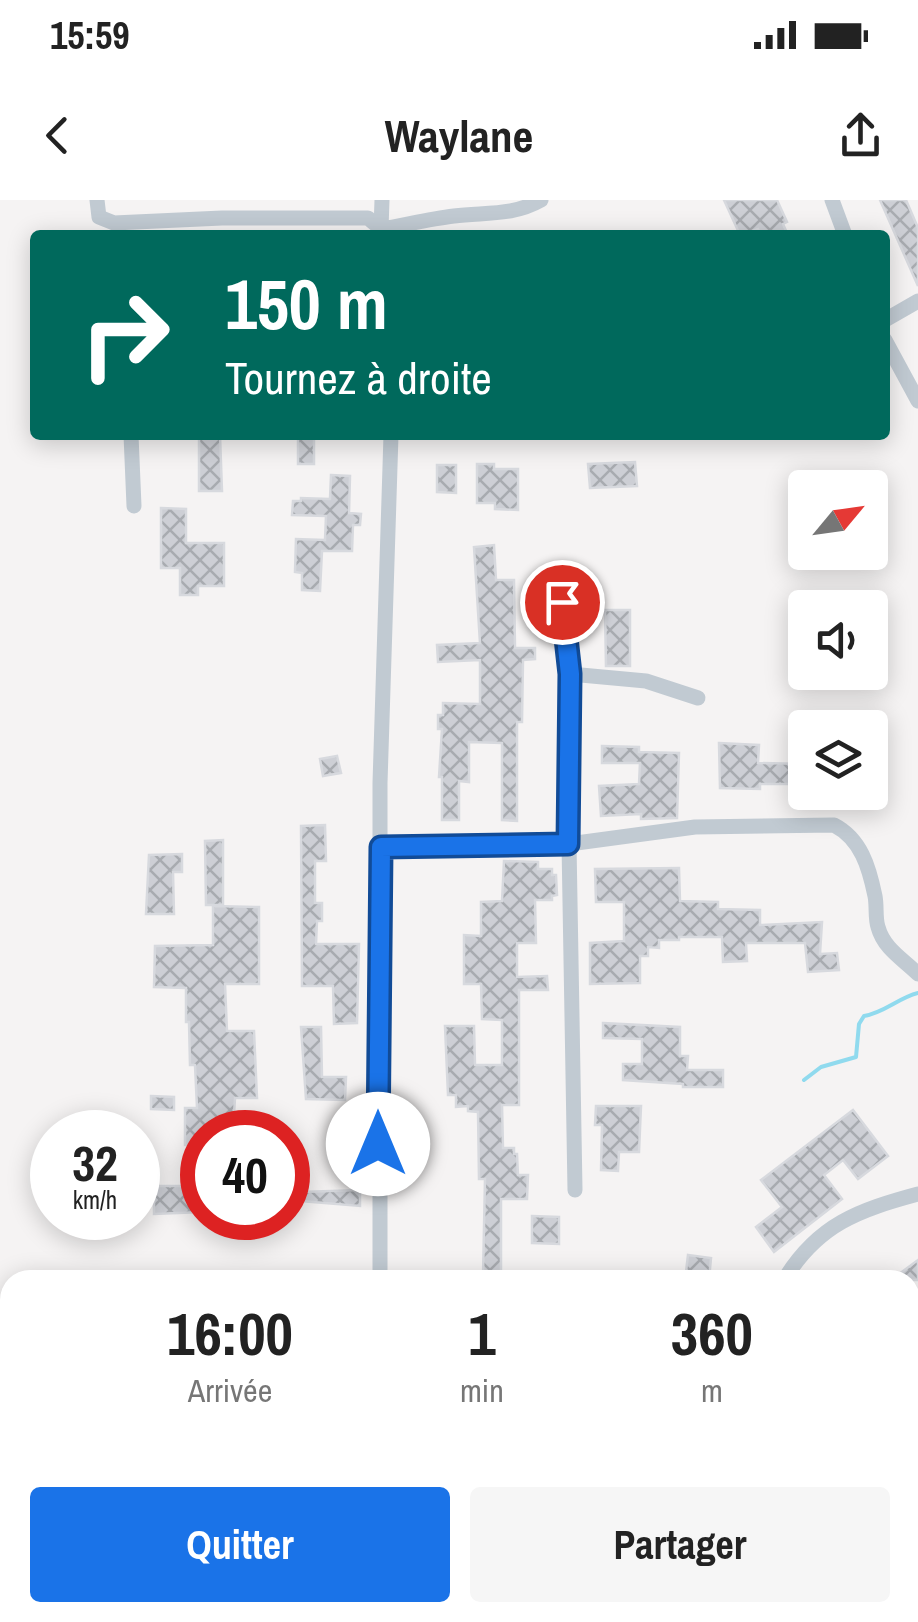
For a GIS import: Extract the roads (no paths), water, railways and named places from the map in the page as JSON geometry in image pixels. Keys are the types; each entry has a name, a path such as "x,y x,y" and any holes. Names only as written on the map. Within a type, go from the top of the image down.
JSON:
{"street":[{"path":"382,200 382,230"},
{"path":"391,230 457,216 526,209 541,200"},
{"path":"832,200 843,230"},
{"path":"98,208 114,223 368,218 380,230"},
{"path":"890,317 918,300"},
{"path":"890,349 918,401"},
{"path":"131,440 134,506"},
{"path":"380,1270 381,847 391,440"},
{"path":"562,602 570,674 568,844 575,1190"},
{"path":"570,674 646,681 698,698"},
{"path":"381,847 568,844 696,828 834,825 848,832 860,848 875,898 878,926 887,947 918,974"},
{"path":"792,1270 816,1238 862,1209 918,1194"}],"waterway":[{"path":"804,1080 821,1067 856,1057 859,1024 864,1016 918,993"}]}
